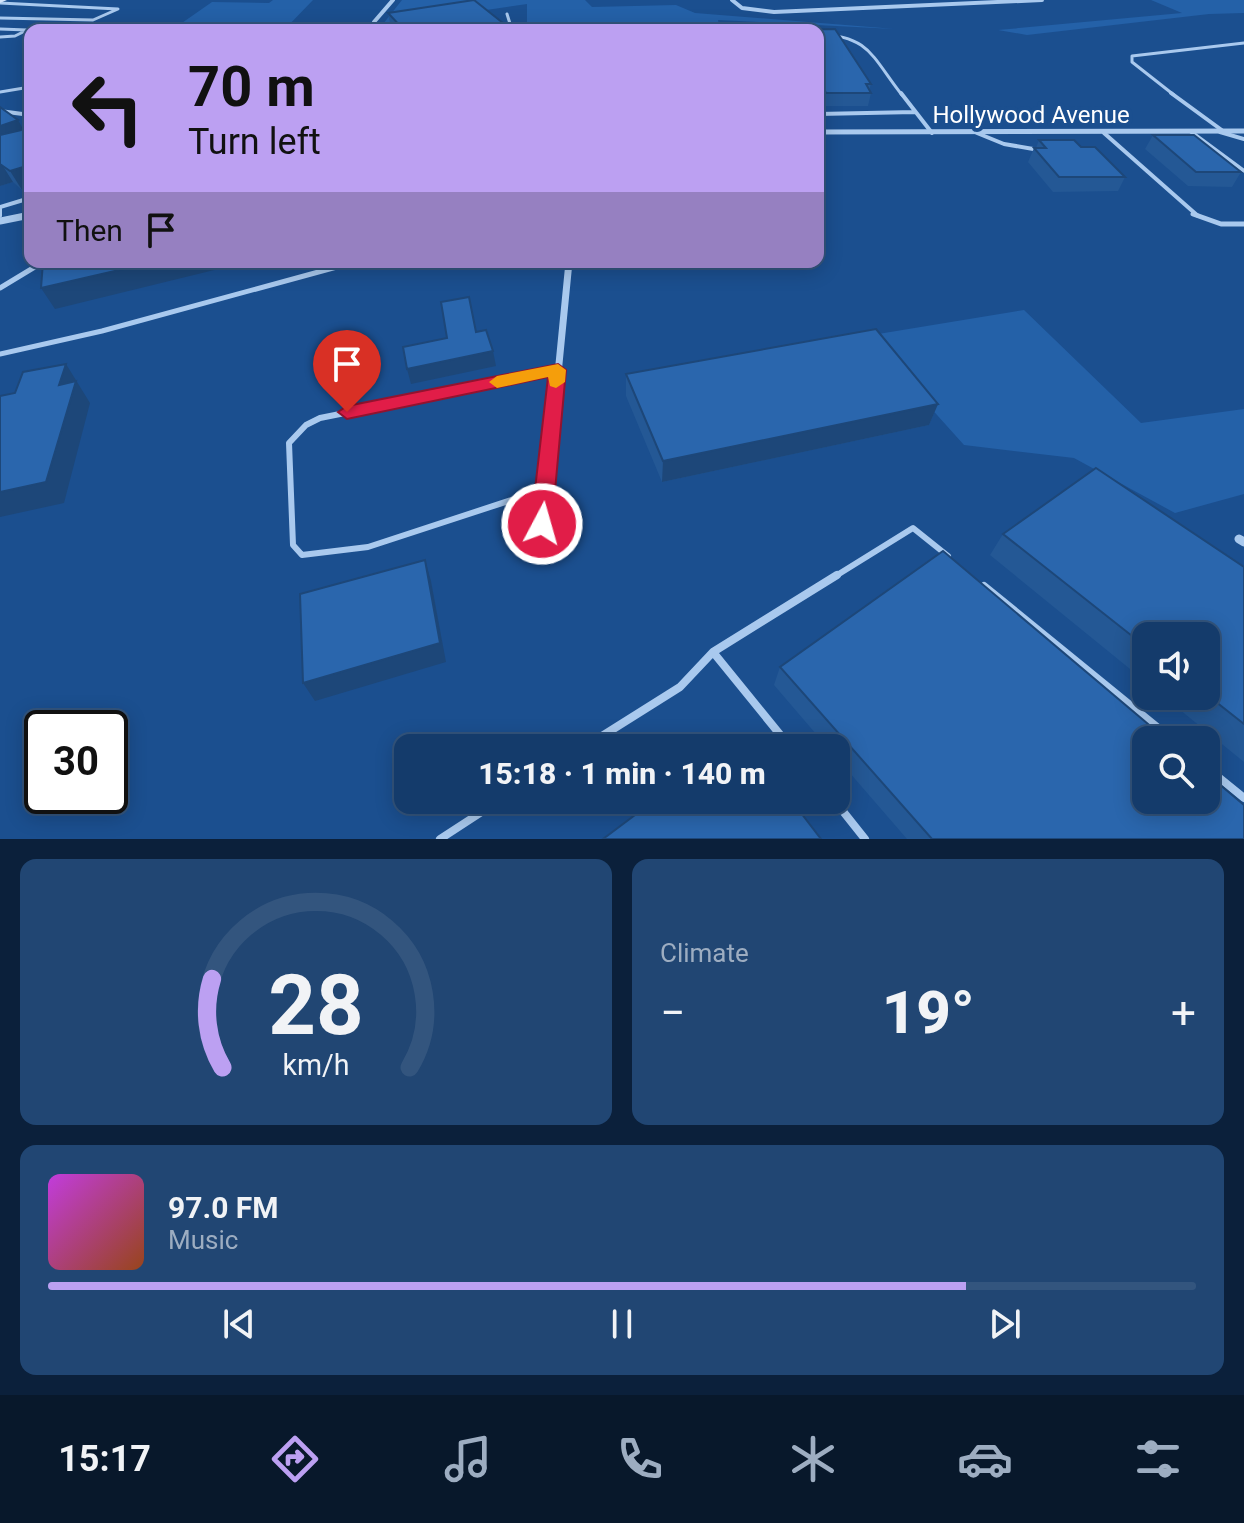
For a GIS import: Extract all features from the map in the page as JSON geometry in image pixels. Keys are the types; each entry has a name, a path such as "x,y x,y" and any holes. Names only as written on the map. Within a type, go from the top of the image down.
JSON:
{"street":[{"path":"374,22 393,0"},
{"path":"732,0 742,8 767,12 1042,0"},
{"name":"Hollywood Avenue","path":"824,132 1076,136 1244,131"},
{"path":"0,219 24,216"},
{"path":"542,524 568,268"}],"lane":[{"path":"0,18 93,20 118,9 58,8 1,1"},
{"path":"30,20 58,8"},
{"path":"507,14 510,24"},
{"path":"0,29 24,30"},
{"path":"0,37 24,32"},
{"path":"824,34 844,35 860,41 932,133"},
{"path":"1244,43 1132,56 1132,62 1141,71 1220,131 1244,139"},
{"path":"0,92 24,88"},
{"path":"0,111 24,114"},
{"path":"824,114 915,112"},
{"path":"1190,131 1244,171"},
{"path":"977,133 1004,144 1042,150"},
{"path":"1104,133 1194,215 1221,224 1244,224"},
{"path":"0,219 0,207 24,200"},
{"path":"0,288 33,268"},
{"path":"0,354 102,331 333,268"},
{"path":"545,489 368,547 302,555 293,545 289,443 306,425 320,418 558,370"},
{"path":"605,734 680,687 713,652 913,528 950,558"},
{"path":"975,578 1156,726"},
{"path":"713,652 780,734"},
{"path":"1220,778 1244,798"},
{"path":"440,839 478,814"},
{"path":"845,814 865,839"}],"shaded area":[{"path":"273,0 313,0 290,24 180,24 212,2 269,3"},
{"path":"402,0 585,0 592,7 676,5 695,13 895,29 718,20 719,24 527,24 527,4 383,24"},
{"path":"1151,0 1244,0 1244,13 1209,14 1027,35 998,30 1182,13"},
{"path":"1024,310 1141,423 1244,409 1244,494 1175,513 1074,458 964,445 866,336"}],"building":[{"path":"474,0 504,24 398,24 388,13"},
{"path":"824,29 835,29 871,84 866,84 871,93 826,93"},
{"path":"0,107 18,120 0,126"},
{"path":"24,126 24,167 10,171 0,164 0,135 21,130"},
{"path":"1153,135 1194,135 1241,172 1196,172"},
{"path":"1039,140 1074,140 1081,147 1095,147 1125,177 1059,177 1034,148 1046,148"},
{"path":"43,268 128,268 41,288"},
{"path":"469,297 476,332 486,330 493,351 407,369 403,347 447,338 441,302"},
{"path":"876,329 938,404 663,461 626,374"},
{"path":"66,364 59,385 76,381 46,482 0,492 0,396 15,393 23,372"},
{"path":"1096,468 1244,567 1244,724 1220,705 1220,622 1132,622 1132,636 1003,534"},
{"path":"943,551 1150,726 1132,726 1132,814 1220,814 1220,785 1244,805 1244,839 932,839 850,746 850,734 839,734 780,667"},
{"path":"425,560 440,643 303,683 300,594"},
{"path":"636,814 802,814 821,839 603,839"}],"slow traffic":[{"path":"497,382 558,370 556,382"}],"route":[{"path":"347,412 558,370 542,524"}]}
